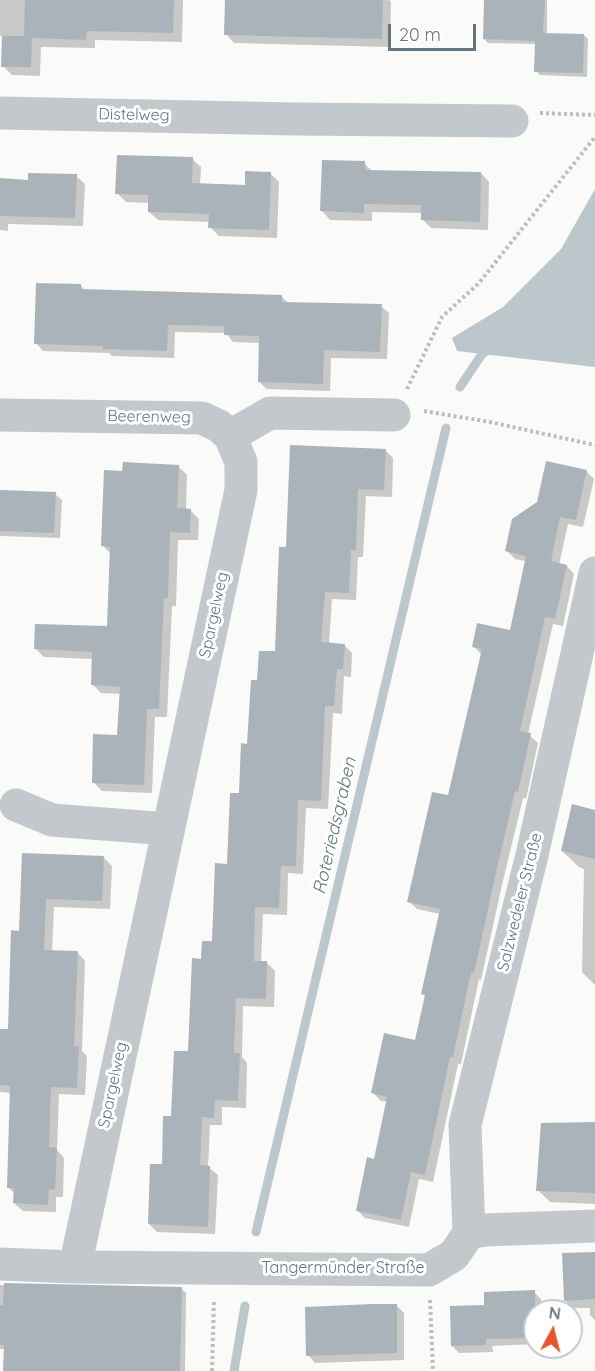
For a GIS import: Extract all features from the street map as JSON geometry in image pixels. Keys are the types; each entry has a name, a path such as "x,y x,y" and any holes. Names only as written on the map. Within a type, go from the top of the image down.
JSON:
{"street":[{"name":"Distelweg","path":"0,113 512,121"},
{"path":"230,436 270,413 394,415"},
{"name":"Beerenweg","path":"0,415 202,417 219,426 230,436"},
{"name":"Spargelweg","path":"75,1267 241,490 241,462 230,436"},
{"name":"Salzwedeler Straße","path":"469,1233 465,1125 532,855 595,573"},
{"path":"16,805 52,820 168,829"},
{"path":"469,1233 485,1230 595,1226"},
{"name":"Tangermünder Straße","path":"75,1267 429,1269 454,1255 469,1233"},
{"path":"0,1264 75,1267"}],"path":[{"path":"512,121 527,112 595,115"},
{"path":"394,415 442,317 479,283 595,136"},
{"path":"394,415 423,411 490,422 595,445"},
{"path":"212,1371 214,1268"},
{"path":"429,1269 433,1371"}],"shaded area":[{"path":"595,189 595,367 457,351 452,338 503,307 561,249"}],"building":[{"path":"25,0 174,0 173,33 87,31 86,40 32,38 31,67 1,67 2,36 24,36"},
{"path":"225,0 383,0 382,39 224,35"},
{"path":"484,0 545,0 543,33 584,34 583,73 534,72 535,41 483,39"},
{"path":"117,155 193,157 192,183 245,185 245,171 271,172 269,230 208,228 209,214 148,212 148,195 115,194"},
{"path":"322,160 365,161 365,170 481,172 480,222 421,220 421,205 364,204 364,213 320,211"},
{"path":"28,173 77,174 75,218 0,216 0,178 28,180"},
{"path":"36,283 81,284 81,289 282,295 282,302 382,304 380,352 324,350 323,384 258,382 259,336 224,335 224,326 168,325 167,351 34,344"},
{"path":"290,445 386,449 384,490 358,489 356,550 351,550 349,593 325,592 321,642 345,644 343,669 337,669 334,706 325,706 321,801 298,800 296,866 281,866 279,908 255,907 254,961 267,961 266,999 236,998 234,1053 240,1053 238,1101 215,1100 214,1118 202,1117 200,1165 210,1166 208,1227 148,1224 150,1164 162,1164 163,1116 171,1116 174,1051 188,1051 192,958 201,959 202,941 212,941 215,863 227,864 230,793 239,793 241,743 247,744 251,680 257,680 259,651 275,651 279,547 286,547"},
{"path":"546,461 587,470 576,520 560,517 551,561 567,565 555,619 545,617 520,731 531,733 518,792 515,791 474,973 471,972 453,1057 450,1057 425,1175 411,1172 401,1220 356,1211 367,1157 374,1159 387,1097 371,1093 384,1033 415,1040 425,995 421,994 440,909 407,902 432,792 448,795 482,649 472,647 477,623 510,630 526,556 505,551 512,519 537,502"},
{"path":"123,462 179,465 177,508 191,509 190,533 170,532 168,598 164,598 159,709 147,709 144,785 92,783 93,734 117,735 120,687 91,685 92,652 34,649 35,624 107,626 110,547 101,546 104,470 122,471"},
{"path":"0,490 56,492 54,533 0,531"},
{"path":"572,804 595,810 595,859 561,851"},
{"path":"22,853 104,856 102,901 46,899 44,950 78,951 74,1046 79,1046 77,1088 51,1087 49,1147 57,1148 55,1190 49,1189 48,1205 13,1203 14,1188 7,1188 10,1086 0,1085 0,1029 8,1029 11,930 19,931"},
{"path":"595,1122 595,1193 536,1191 541,1123"},
{"path":"595,1252 595,1299 564,1299 562,1253"},
{"path":"4,1283 182,1287 180,1371 3,1371 4,1345 0,1345 0,1305 3,1305"},
{"path":"535,1290 535,1299 523,1299 523,1338 486,1339 486,1345 451,1346 450,1306 484,1305 484,1292"},
{"path":"397,1304 397,1353 306,1356 305,1307"}],"waterway":[{"name":"Roteriedsgraben","path":"460,387 482,354 492,348"},
{"name":"Roteriedsgraben","path":"256,1232 446,428"},
{"name":"Roteriedsgraben","path":"234,1371 245,1306"}]}
